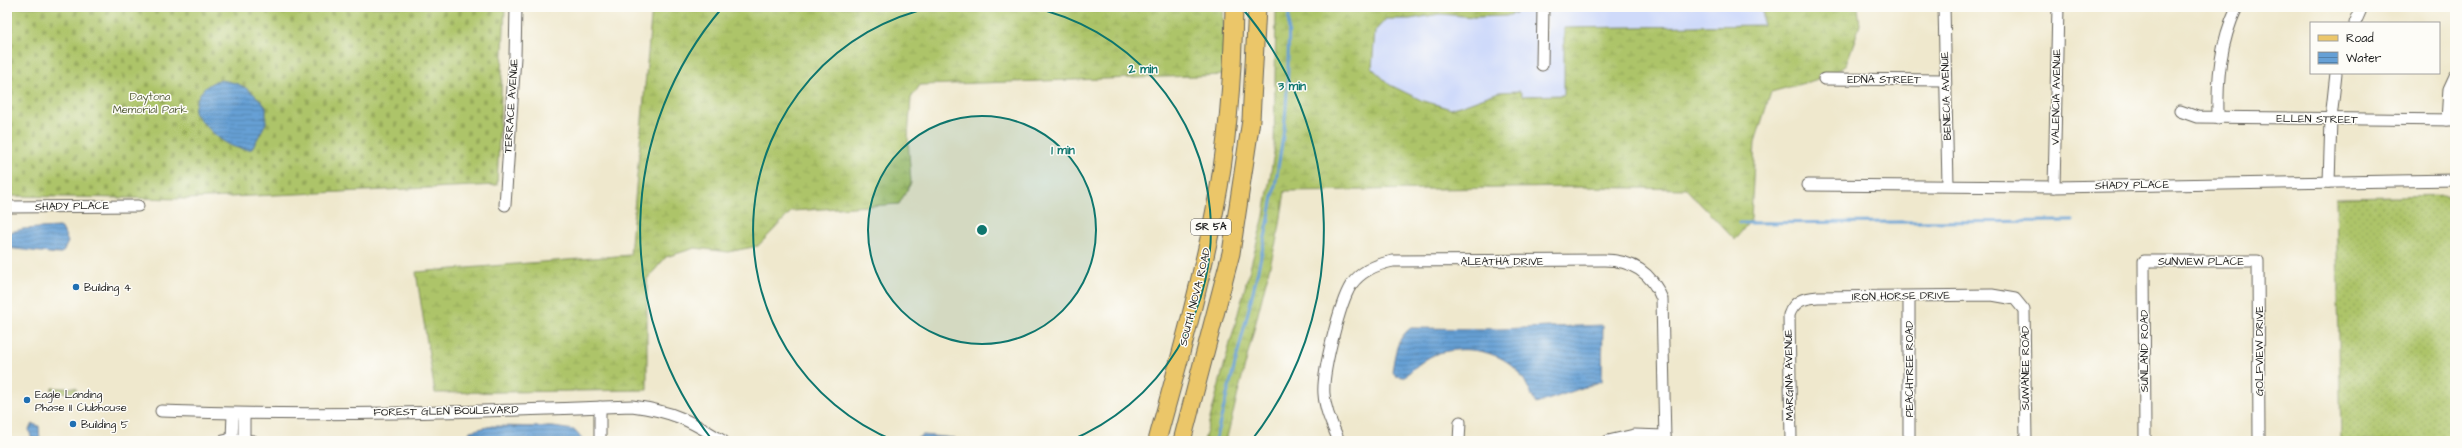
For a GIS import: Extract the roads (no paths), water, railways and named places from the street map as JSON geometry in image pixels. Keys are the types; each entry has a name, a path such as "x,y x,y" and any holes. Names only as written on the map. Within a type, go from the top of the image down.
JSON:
{"main road":[{"name":"SOUTH NOVA ROAD","path":"1157,441 1196,299 1215,207 1228,113 1234,7"},
{"name":"SR 5A","path":"1182,441 1222,293 1238,211 1251,120 1257,7"}],"street":[{"name":"TERRACE AVENUE","path":"505,205 515,57 516,7"},
{"path":"1542,7 1542,65"},
{"name":"BENECIA AVENUE","path":"1944,7 1948,185"},
{"name":"VALENCIA AVENUE","path":"2054,187 2058,7"},
{"path":"2218,118 2217,87 2222,49 2237,7"},
{"path":"2355,22 2362,7"},
{"path":"2329,182 2331,119 2336,74"},
{"path":"2451,120 2449,89 2455,76"},
{"name":"EDNA STREET","path":"1824,79 1945,80"},
{"name":"ELLEN STREET","path":"2180,111 2197,117 2218,118 2451,120"},
{"name":"SHADY PLACE","path":"1808,185 2054,187 2455,180"},
{"name":"SHADY PLACE","path":"7,207 138,206"},
{"path":"1215,207 1238,211"},
{"name":"ALEATHA DRIVE","path":"1339,441 1326,408 1324,384 1343,303 1356,279 1377,265 1393,261 1613,260 1628,263 1641,269 1655,284 1662,299 1664,310 1665,439"},
{"name":"SUNVIEW PLACE","path":"2144,262 2258,261"},
{"name":"GOLFVIEW DRIVE","path":"2258,261 2259,441"},
{"name":"SUNLAND ROAD","path":"2144,262 2145,441"},
{"name":"IRON HORSE DRIVE","path":"1791,310 1797,302 1806,298 1992,295 2015,299"},
{"name":"PEACHTREE ROAD","path":"1909,297 1909,441"},
{"name":"SUWANEE ROAD","path":"2015,299 2022,306 2025,315 2026,441"},
{"name":"MARGINA AVENUE","path":"1790,441 1789,325 1791,310"},
{"name":"FOREST GLEN BOULEVARD","path":"161,411 244,414 632,406 659,410 688,419 723,441"},
{"path":"600,407 600,441"},
{"path":"233,414 227,440 248,440 244,414"},
{"path":"1459,441 1460,422"},
{"path":"1608,441 1634,435 1665,439"}],"water":[{"path":"219,80 234,83 246,88 266,107 266,123 252,149 243,149 227,143 213,133 194,113 198,97 204,88"},
{"path":"59,227 63,230 68,242 63,252 58,254 7,248 7,233 23,229"},
{"path":"1603,325 1602,381 1536,404 1527,385 1513,366 1494,355 1483,352 1461,350 1439,353 1425,360 1404,377 1396,376 1392,371 1395,353 1399,342 1411,328 1498,329"},
{"path":"33,424 39,426 40,441 32,441 29,429"},
{"path":"492,426 553,427 574,430 584,441 466,441 470,431"},
{"path":"923,435 955,438 957,441 912,441"}],"waterway":[{"path":"1215,441 1254,286 1278,168 1287,98 1289,7"},
{"path":"1739,223 2073,221"}],"place":[{"name":"Building 4","path":"76,287"},
{"name":"Eagle Landing Phase II Clubhouse","path":"27,400"},
{"name":"Building 5","path":"73,424"}],"park label":[{"name":"Daytona Memorial Park","path":"150,102"}]}
